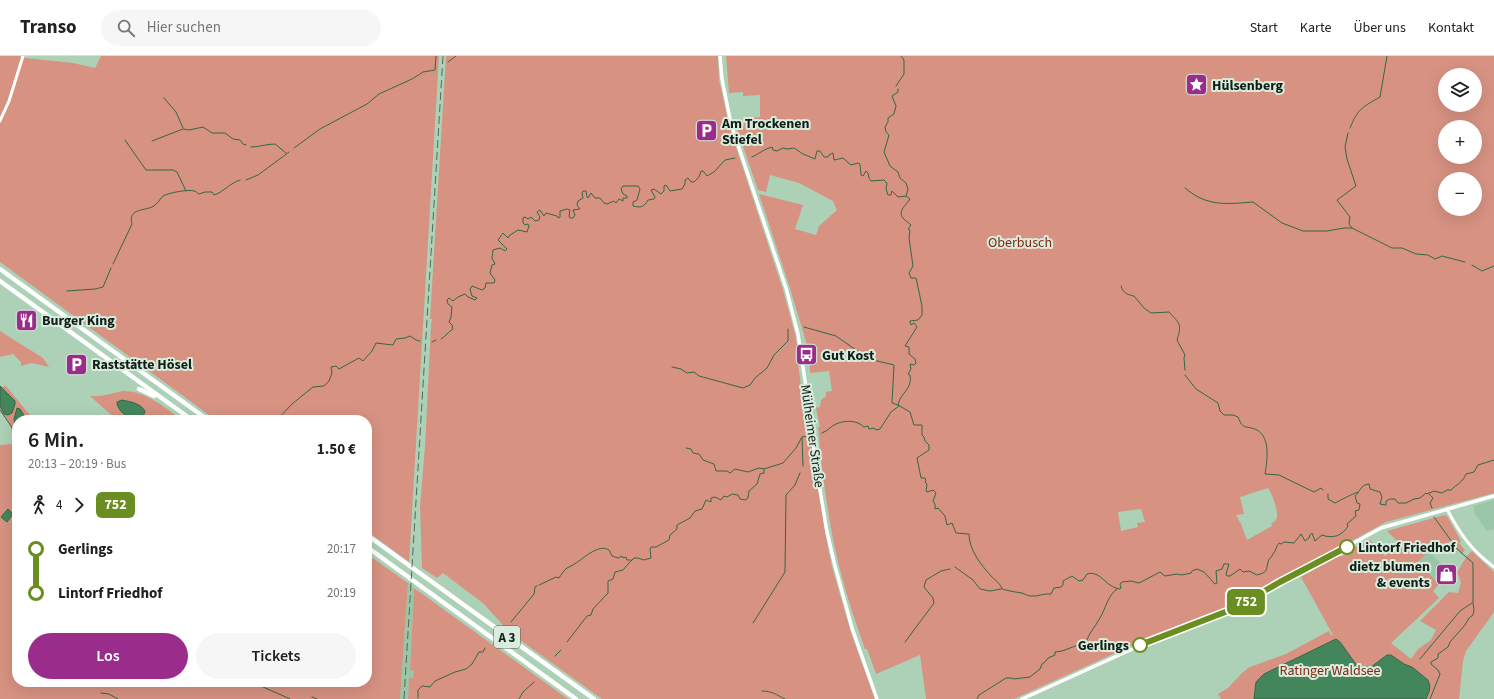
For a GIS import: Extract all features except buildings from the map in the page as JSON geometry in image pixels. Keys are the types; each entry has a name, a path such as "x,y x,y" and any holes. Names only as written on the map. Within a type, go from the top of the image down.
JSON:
{"highway":[{"path":"0,269 201,415"},
{"path":"0,281 185,415"},
{"path":"139,389 164,400"},
{"name":"A 3","path":"372,540 594,699"},
{"name":"A 3","path":"372,551 576,699"}],"main road":[{"name":"Mülheimer Straße","path":"720,56 722,79 731,124 786,288 798,334 827,532 835,566 852,628 878,699"},
{"path":"1022,699 1159,637 1233,609 1381,528 1494,496"}],"street":[{"path":"0,120 9,101 23,56"},
{"path":"1447,509 1456,526 1471,547 1494,567"}],"shaded area":[{"path":"0,386 15,401 12,413 8,415 4,414 0,406"},
{"path":"122,400 135,403 143,408 145,411 144,415 124,415 117,402"},
{"path":"17,408 20,409 24,415 15,415"},
{"path":"1494,500 1494,529 1487,531 1475,514 1473,506"},
{"path":"8,509 12,513 7,522 1,517"},
{"path":"1429,551 1451,574 1443,587 1418,562"},
{"path":"408,583 414,588 410,670 414,670 413,678 409,678 408,699 400,699"},
{"path":"1336,639 1340,642 1358,667 1371,667 1387,655 1391,655 1404,664 1412,667 1428,680 1430,686 1426,699 1254,699 1256,682 1264,674"}],"green space":[{"path":"0,56 19,56 73,63 95,68 101,56 439,56 409,562 372,535 372,415 209,415 0,262"},
{"path":"446,56 718,56 719,80 731,132 783,290 795,334 800,359 798,363 802,395 805,401 825,532 832,567 852,636 875,699 602,699 509,632 484,604 443,573 437,578 422,568 420,506 425,447 432,319 430,319"},
{"name":"Oberbusch","path":"726,56 1494,56 1494,493 1386,522 1234,606 1146,639 1014,699 926,699 920,655 876,674 867,649 865,649 845,589 837,559 827,503 818,427 820,427 816,408 820,407 821,400 826,396 826,392 832,391 829,371 810,373 810,355 759,194 803,205 795,229 816,235 819,226 837,210 833,201 799,183 770,175 766,192 758,190 736,126 744,125 744,119 760,117 760,95 743,96 743,92 729,93","holes":["1268,488 1272,494 1277,513 1276,520 1271,524 1272,526 1247,540 1236,515 1244,514 1240,497","1141,509 1145,522 1137,523 1138,527 1121,531 1118,512"]},
{"path":"0,331 43,358 49,367 32,363 21,366 21,362 13,354 0,357"},
{"path":"6,386 30,415 12,415 12,432 10,424 0,409 0,387"},
{"path":"123,391 139,394 161,405 175,415 111,415 90,396 101,396"},
{"path":"12,444 12,687 372,687 372,558 408,583 400,699 0,699 0,445"},
{"name":"Ratinger Waldsee","path":"1444,515 1447,516 1461,541 1459,543 1465,550 1462,554 1450,542 1429,551 1418,562 1439,584 1433,591 1439,598 1391,643 1411,659 1418,649 1431,640 1436,630 1420,621 1449,592 1458,593 1461,583 1457,572 1472,551 1494,572 1494,612 1466,651 1463,661 1459,699 1221,699 1218,694 1228,688 1250,667 1286,654 1329,631 1331,635 1333,635 1301,577 1339,556 1345,555 1349,550 1370,540 1385,556 1395,546 1394,544 1397,541 1387,531"},
{"path":"414,588 568,699 408,699 409,678 413,678 414,671 410,670"}],"waterway":[{"path":"294,148 320,129 367,104 379,94 412,79 423,72 435,70 436,56"},
{"path":"448,62 456,56"},
{"path":"896,86 904,74 904,60 901,56"},
{"path":"1350,128 1359,112 1369,103 1380,97 1387,56"},
{"path":"898,89 898,92 892,96 896,106 894,114 888,118 888,122 885,127 886,132 889,135 884,152 890,166 898,172 900,178 906,183 908,189 906,196"},
{"path":"164,98 176,112 183,128"},
{"path":"152,141 183,129 189,130 203,127 212,133 225,133 233,139 240,140 246,145"},
{"path":"1348,133 1345,147 1347,159 1356,186 1337,200 1350,217 1349,224 1352,228"},
{"path":"125,140 146,170 173,170 177,172 186,191"},
{"path":"251,147 275,144 286,153"},
{"path":"752,157 772,147 773,150 777,151 783,148 794,148 815,159 817,151 820,151 824,157 828,157 833,153 834,160 843,158 851,165 858,163 860,164 861,175 863,176 866,171 871,181 884,180 887,183 886,189 888,195 891,195 892,191 898,197 906,196 910,199 903,208 901,215 911,225 908,229 910,230 909,238 913,266 909,273 911,278 916,278 922,306 922,315 918,320 910,321 911,325 914,323 917,327 905,346 909,347 909,354 915,359 916,363 914,365 910,364 911,369 908,374 910,375 910,384 901,397 898,405 910,412 914,425 922,425 922,435 929,445 929,450 917,458 921,478 925,478 925,482 927,484 926,491 933,490 936,493 933,501 935,504 935,509 938,508 945,516 947,525 952,523 956,533 969,534 971,546 976,557 1002,589 1030,596 1051,594 1054,588 1061,587 1063,585 1063,581 1072,576 1079,581 1083,580 1087,574 1092,573 1100,576 1115,588 1120,589 1120,584 1122,582 1131,581 1139,583 1160,572 1165,576 1177,574 1182,575 1191,573 1197,569 1204,572 1215,584 1217,583 1216,571 1222,569 1224,564 1229,564 1226,574 1227,576 1230,576 1240,569 1243,572 1249,571 1257,575 1266,571 1269,560 1279,543 1294,543 1301,534 1305,541 1312,533 1315,541 1322,535 1333,537 1343,532 1348,526 1347,524 1356,516 1355,511 1359,510 1360,504 1357,503 1355,496 1362,487 1366,485 1369,484 1370,489 1380,492 1382,497 1380,504 1386,505 1386,501 1390,499 1395,499 1398,503 1406,503 1420,498 1426,493 1427,494 1434,491 1442,493 1447,490 1451,490 1462,481 1466,474 1474,472 1478,465 1494,460"},
{"path":"246,180 258,175 289,152"},
{"path":"441,339 453,329 449,322 452,307 448,304 447,300 449,298 453,301 465,294 475,300 477,298 472,296 470,289 472,286 482,290 485,288 486,283 494,283 495,280 490,273 492,265 495,264 492,258 493,250 500,248 505,251 507,249 498,240 503,233 508,238 518,230 527,232 529,226 528,224 525,225 523,223 523,218 525,217 528,219 531,217 535,221 539,220 540,217 537,212 540,210 544,216 546,213 557,216 558,218 560,217 560,211 567,209 570,210 570,218 573,218 575,215 573,210 580,209 577,205 578,201 583,198 583,191 586,191 588,198 591,193 595,198 600,198 604,203 607,204 614,201 616,203 619,199 623,201 623,198 627,198 621,189 623,186 638,186 640,189 637,200 633,202 633,206 642,206 648,200 654,199 655,197 651,190 654,189 661,194 664,191 664,186 666,185 670,191 682,189 685,184 685,180 688,178 691,182 694,182 699,177 701,171 703,171 707,176 714,172 725,160 735,158"},
{"path":"113,264 132,224 132,216 137,211 154,206 163,196 169,194 183,191 195,191 199,194 212,192 214,195 240,180"},
{"path":"1185,188 1201,198 1217,203 1253,202 1282,223 1303,231 1327,231 1352,228 1392,248 1402,248 1416,254 1428,255 1435,259 1442,256 1465,262"},
{"path":"1472,265 1482,271 1494,266"},
{"path":"67,291 103,287 111,268"},
{"path":"1121,286 1124,292 1134,296 1144,308 1151,313 1169,312 1178,322 1180,327 1177,340 1185,355 1185,370"},
{"path":"804,327 836,336 869,359 894,365 892,403 898,405"},
{"path":"672,367 681,369 687,373 694,372 699,376 743,388 750,385 755,378 767,368 774,355 788,341 788,329"},
{"path":"282,415 292,404 313,387 324,386 329,381 332,373 331,367 336,366 339,369 359,358 363,361 372,351 376,343 393,345 396,339 410,336 420,341"},
{"path":"432,342 436,340"},
{"path":"1185,375 1196,389 1218,403 1220,411 1224,415 1233,415 1238,417 1244,426 1257,430 1261,434 1264,438 1267,450 1265,474 1279,475 1314,492 1321,488 1323,490"},
{"path":"822,433 836,424 847,421 858,423 864,427 868,426 869,429 880,429 891,412 899,406"},
{"path":"0,410 12,428"},
{"path":"567,642 587,616 591,615 593,609 608,593 608,581 613,579 615,572 623,570 634,558 644,560 651,558 651,547 656,547 669,540 670,535 677,529 677,525 690,518 695,511 702,509 706,500 711,502 711,498 715,497 721,500 724,496 727,497 732,494 738,495 740,499 745,500 748,498 749,491 757,484 760,474 764,473 764,469 783,463 796,448 802,437 806,436"},
{"path":"802,438 803,466"},
{"path":"686,448 691,449 693,453 699,454 703,460 714,464 716,471 727,471 730,473 735,469 748,472 759,468 764,469"},
{"path":"753,623 785,572 786,495 795,485 800,473"},
{"path":"1328,494 1328,499 1335,503 1358,492"},
{"path":"1429,494 1433,498 1430,503 1432,508"},
{"path":"1430,699 1440,674 1431,662 1438,658 1438,654 1448,647 1450,642 1473,615 1474,610 1473,563 1457,549 1434,517"},
{"path":"539,585 556,577 559,578 567,568 577,563 595,550 605,548 609,550 612,556 618,558 622,556 623,558 626,557 627,560 631,560"},
{"path":"955,567 973,580 980,589 990,591 1001,589"},
{"path":"905,642 934,603 933,598 924,587 926,580 941,571 950,569"},
{"path":"511,622 534,594 535,587 537,586"},
{"path":"977,699 979,695 1006,678 1014,679 1030,677 1040,669 1042,664 1048,658 1055,655 1055,652 1086,642 1102,615 1109,599 1117,589"},
{"path":"1420,659 1460,611 1472,603"},
{"path":"418,698 418,690 422,686 430,687 435,681 466,669 472,664 479,652 483,652 485,648"},
{"path":"555,656 561,650"},
{"path":"519,699 523,692 534,682"},
{"path":"263,687 290,699"},
{"path":"762,691 772,692 785,699"},
{"path":"101,693 109,694 118,699"},
{"path":"312,697 317,699"}],"railway":[{"path":"404,699 443,56"}],"bus line":[{"name":"752","path":"1140,645 1233,609 1280,582 1347,547"}],"place":[{"name":"Hülsenberg","path":"1197,85"},
{"name":"Am Trockenen Stiefel","path":"707,131"},
{"name":"Burger King","path":"26,320"},
{"name":"Gut Kost","path":"806,355"},
{"name":"Raststätte Hösel","path":"76,364"},
{"name":"Lintorf Friedhof","path":"1347,547"},
{"name":"dietz blumen & events","path":"1446,574"},
{"name":"Gerlings","path":"1140,645"}]}
